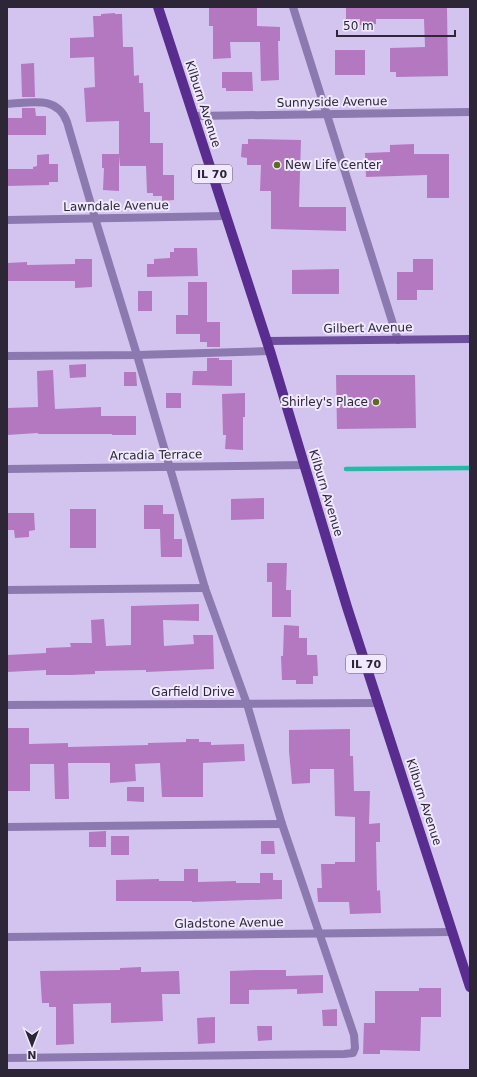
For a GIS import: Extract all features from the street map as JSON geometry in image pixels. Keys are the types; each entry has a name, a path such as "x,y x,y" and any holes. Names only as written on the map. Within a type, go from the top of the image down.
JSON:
{"main road":[{"name":"Kilburn Avenue","path":"158,7 267,341 347,607 470,987"}],"street":[{"path":"293,7 398,340"},
{"path":"7,104 49,104 55,106 63,113 67,122 171,467 205,588 247,704 282,824 354,1035 355,1048 350,1054 7,1058"},
{"name":"Sunnyside Avenue","path":"194,116 470,112"},
{"name":"Lawndale Avenue","path":"7,220 225,216"},
{"name":"Gilbert Avenue","path":"267,341 470,339"},
{"path":"7,356 137,355 270,351"},
{"name":"Arcadia Terrace","path":"7,469 305,466"},
{"path":"7,590 205,588"},
{"name":"Garfield Drive","path":"7,705 379,703"},
{"path":"7,826 282,824"},
{"name":"Gladstone Avenue","path":"7,938 452,932"}],"building":[{"path":"209,7 257,7 257,26 280,27 280,41 278,41 279,80 261,81 260,42 230,42 231,58 213,59 213,26 209,26"},
{"path":"447,7 448,76 396,77 396,72 390,72 390,48 425,47 424,19 376,19 376,24 360,25 360,19 346,19 346,8"},
{"path":"115,13 122,14 123,47 133,47 134,76 139,75 139,83 143,83 144,112 150,112 150,143 163,143 163,175 174,175 174,200 162,201 162,196 153,196 153,193 147,193 146,166 120,166 119,156 119,191 103,190 104,168 102,168 102,154 119,154 119,121 86,122 84,88 95,87 94,57 70,58 70,38 94,37 93,16"},
{"path":"335,50 365,50 365,75 335,75"},
{"path":"34,63 35,97 22,97 21,64"},
{"path":"222,72 252,72 253,91 226,91 226,88 222,88"},
{"path":"22,108 35,108 36,116 46,116 46,135 7,135 7,118 22,118"},
{"path":"248,139 301,140 299,207 346,207 346,231 271,229 271,191 260,191 261,165 247,165 247,158 241,157 242,144 248,144"},
{"path":"414,144 414,154 449,154 449,198 427,198 427,175 366,177 365,153 390,152 390,145"},
{"path":"49,154 49,164 58,164 58,182 49,182 49,185 7,186 7,169 33,169 33,167 37,166 37,155"},
{"path":"174,248 197,248 198,276 147,277 147,264 154,264 154,259 170,258 170,252 174,252"},
{"path":"75,259 92,259 92,287 75,288 75,281 7,281 7,263 27,262 27,265 75,264"},
{"path":"413,259 433,259 433,290 417,290 417,300 397,300 397,272 413,272"},
{"path":"339,269 339,294 292,294 292,270"},
{"path":"188,282 207,282 207,322 220,322 220,347 207,347 207,342 200,342 200,334 176,334 176,315 188,315"},
{"path":"138,291 152,291 152,311 138,311"},
{"path":"207,358 232,360 232,386 192,385 193,371 207,371"},
{"path":"86,364 86,377 70,378 69,365"},
{"path":"53,370 55,409 101,407 101,416 136,416 136,435 38,433 7,435 7,408 38,407 37,371"},
{"path":"124,372 136,372 137,386 124,386"},
{"name":"Shirley's Place","path":"336,375 415,375 416,428 337,429"},
{"path":"166,393 181,393 181,408 166,408"},
{"path":"245,393 243,450 225,449 226,435 223,435 222,394"},
{"path":"264,498 264,519 231,520 231,499"},
{"path":"144,505 163,505 163,514 174,514 174,539 182,539 182,557 161,557 160,529 144,529"},
{"path":"70,509 96,509 96,548 70,548"},
{"path":"7,513 34,513 35,530 29,531 29,537 15,538 14,530 7,530"},
{"path":"267,563 287,563 286,590 291,590 291,617 272,617 272,582 267,582"},
{"path":"199,604 199,621 163,620 164,646 194,644 193,635 213,635 214,669 146,672 146,670 95,671 95,674 71,675 46,675 46,670 7,672 7,655 46,653 46,648 71,647 70,643 92,643 91,620 104,619 106,646 131,645 131,606"},
{"path":"284,625 299,626 299,638 307,638 307,655 317,655 318,676 313,676 313,684 296,684 296,680 282,680 281,656 283,656"},
{"path":"7,728 29,728 29,744 68,743 68,747 148,745 148,743 186,742 186,739 199,739 199,742 211,742 211,745 244,744 245,761 203,763 203,797 162,797 160,763 135,764 136,781 110,783 110,763 68,763 69,799 55,799 54,764 30,764 30,791 7,791"},
{"path":"350,729 350,756 353,756 354,791 370,791 369,824 380,823 380,842 376,842 377,891 380,890 381,913 350,914 349,902 318,902 317,888 322,888 321,864 355,862 355,817 335,816 334,769 310,769 310,783 292,784 289,730"},
{"path":"127,787 144,787 144,802 127,801"},
{"path":"106,831 106,847 89,847 89,832"},
{"path":"111,836 129,836 129,855 111,855"},
{"path":"261,841 274,841 275,854 261,854"},
{"path":"184,869 198,869 198,882 236,881 236,883 260,883 260,873 273,873 273,880 282,880 282,899 192,902 116,901 116,880 159,879 159,881 184,881"},
{"path":"141,967 141,972 179,971 180,994 162,994 163,1021 111,1023 111,1003 73,1004 74,1044 56,1045 56,1007 49,1007 49,1003 42,1003 40,971 120,970 120,968"},
{"path":"286,970 286,976 323,975 323,993 297,994 297,989 249,990 249,1004 230,1004 230,971"},
{"path":"419,988 441,988 441,1017 421,1017 420,1051 380,1050 380,1054 363,1054 364,1023 375,1023 375,991 419,991"},
{"path":"337,1009 337,1026 323,1026 322,1010"},
{"path":"215,1017 215,1043 198,1044 197,1018"},
{"path":"257,1026 272,1026 272,1040 258,1041"}],"waterway":[{"path":"346,469 470,468"}],"place":[{"name":"New Life Center","path":"277,165"},
{"name":"Shirley's Place","path":"376,402"}]}
